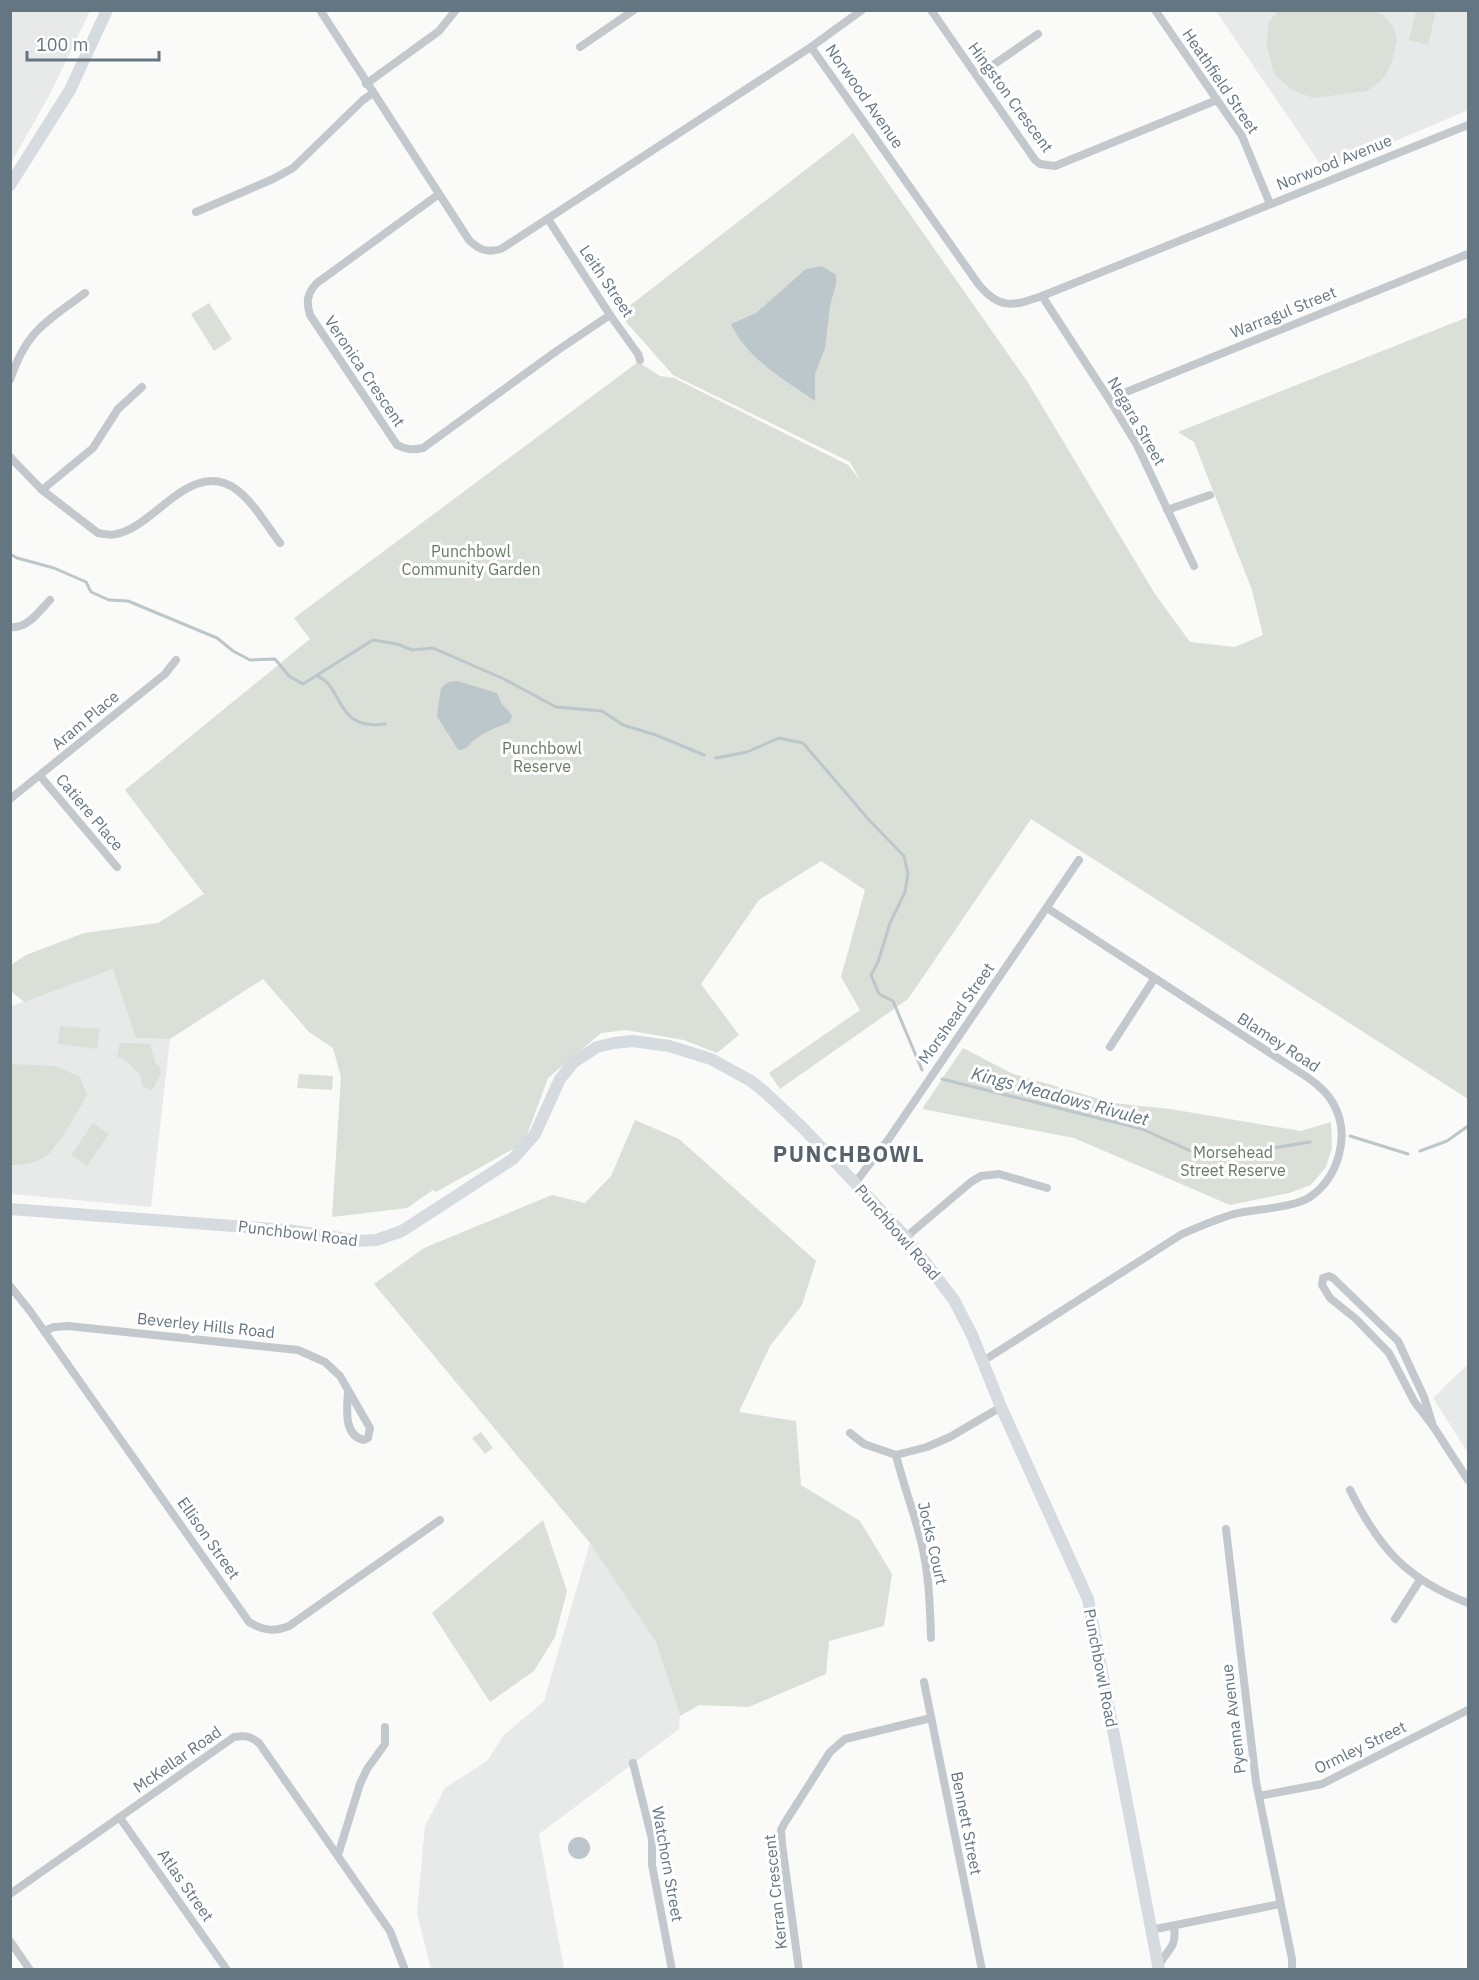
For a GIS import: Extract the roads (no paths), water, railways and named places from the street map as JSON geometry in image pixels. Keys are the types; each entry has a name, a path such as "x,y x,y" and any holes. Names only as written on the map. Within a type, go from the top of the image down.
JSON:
{"street":[{"path":"10,185 70,90 107,10"},
{"name":"Norwood Avenue","path":"320,10 469,240 476,247 492,251 501,249 548,219 811,47 986,293 993,300 1013,304 1042,296 1468,125"},
{"path":"366,84 439,31 456,10"},
{"path":"580,47 634,10"},
{"path":"811,47 862,10"},
{"name":"Hingston Crescent","path":"931,10 1040,164 1055,166 1217,100"},
{"name":"Heathfield Street","path":"1155,10 1245,143 1270,204"},
{"path":"977,76 1038,34"},
{"path":"196,212 293,168 373,93"},
{"name":"Veronica Crescent","path":"439,194 317,283 307,297 310,315 397,446 406,449 423,448 610,315"},
{"name":"Leith Street","path":"548,219 640,360"},
{"name":"Warragul Street","path":"1109,399 1468,254"},
{"path":"10,380 17,359 30,338 38,329 85,293"},
{"name":"Negara Street","path":"1042,296 1137,445 1194,566"},
{"path":"42,490 93,448 118,408 142,387"},
{"path":"10,457 42,490 98,533 108,535 127,531 192,486 202,482 222,482 238,491 280,543"},
{"path":"1167,510 1210,495"},
{"path":"10,627 20,628 50,600"},
{"name":"Aram Place","path":"10,800 165,674 176,660"},
{"name":"Catiere Place","path":"41,777 117,867"},
{"name":"Morshead Street","path":"855,1182 888,1140 1079,860"},
{"name":"Blamey Road","path":"982,1361 1182,1234 1234,1214 1309,1198 1330,1178 1342,1141 1340,1119 1333,1102 1307,1077 1047,908"},
{"path":"1110,1047 1154,979"},
{"name":"Punchbowl Road","path":"10,1209 287,1230 358,1241 385,1238 412,1226 513,1160 535,1134 554,1089 567,1070 589,1051 605,1044 622,1042 669,1046 698,1054 731,1068 751,1081 773,1099 906,1237 954,1300 972,1335 1001,1407 1088,1599 1159,1968"},
{"path":"906,1237 981,1176 999,1174 1047,1188"},
{"path":"1433,1426 1424,1397 1398,1341 1333,1278 1329,1276 1323,1278 1322,1285 1330,1298 1356,1319 1389,1353 1414,1401 1468,1480"},
{"name":"Ellison Street","path":"10,1286 249,1622 259,1628 278,1631 289,1626 440,1520"},
{"name":"Beverley Hills Road","path":"44,1331 54,1327 68,1326 297,1350 312,1355 333,1368 340,1376 370,1428 368,1437 364,1440 357,1437 348,1423 348,1392"},
{"path":"850,1433 864,1444 896,1455 927,1447 950,1437 1001,1407"},
{"name":"Jocks Court","path":"896,1455 921,1539 926,1565 930,1604 930,1638"},
{"path":"1350,1490 1372,1531 1386,1549 1420,1580 1468,1603"},
{"name":"Pyenna Avenue","path":"1226,1529 1259,1797 1292,1959 1292,1970"},
{"path":"1395,1619 1420,1580"},
{"name":"Bennett Street","path":"924,1682 982,1970"},
{"name":"Ormley Street","path":"1259,1797 1322,1784 1468,1710"},
{"name":"Kerran Crescent","path":"799,1970 782,1844 781,1830 784,1824 830,1752 839,1743 845,1739 930,1718"},
{"path":"338,1855 360,1784 367,1769 390,1745 385,1726"},
{"name":"McKellar Road","path":"10,1894 234,1737 244,1735 259,1743 338,1855 390,1931 405,1970"},
{"name":"Watchorn Street","path":"633,1763 652,1839 652,1865 672,1970"},
{"name":"Atlas Street","path":"120,1818 227,1970"},
{"path":"1151,1930 1280,1904"},
{"path":"1159,1968 1164,1956 1174,1944 1174,1926"},
{"path":"10,1941 30,1970"}],"waterway":[{"name":"Kings Meadows Rivulet","path":"10,554 54,568 86,582 91,592 109,600 128,601 217,638 233,651 250,660 275,659 289,676 303,684 373,640 397,644 412,650 433,648 504,679 556,707 602,711 623,725 656,735 704,755"},
{"path":"317,676 326,681 348,715 357,721 369,724 385,724"},
{"name":"Kings Meadows Rivulet","path":"716,758 747,752 779,738 803,743 870,821 904,856 908,874 905,892 890,923 878,962 871,975 879,994 893,1001 922,1070"},
{"name":"Kings Meadows Rivulet","path":"942,1079 1142,1129 1193,1152 1216,1157 1310,1142"},
{"name":"Kings Meadows Rivulet","path":"1420,1151 1447,1141 1468,1126"},
{"name":"Kings Meadows Rivulet","path":"1350,1136 1408,1154"}],"district":[{"name":"PUNCHBOWL","path":"849,1153"}],"park label":[{"name":"Punchbowl Community Garden","path":"471,560"},
{"name":"Punchbowl Reserve","path":"542,757"},
{"name":"Morsehead Street Reserve","path":"1233,1161"}]}
